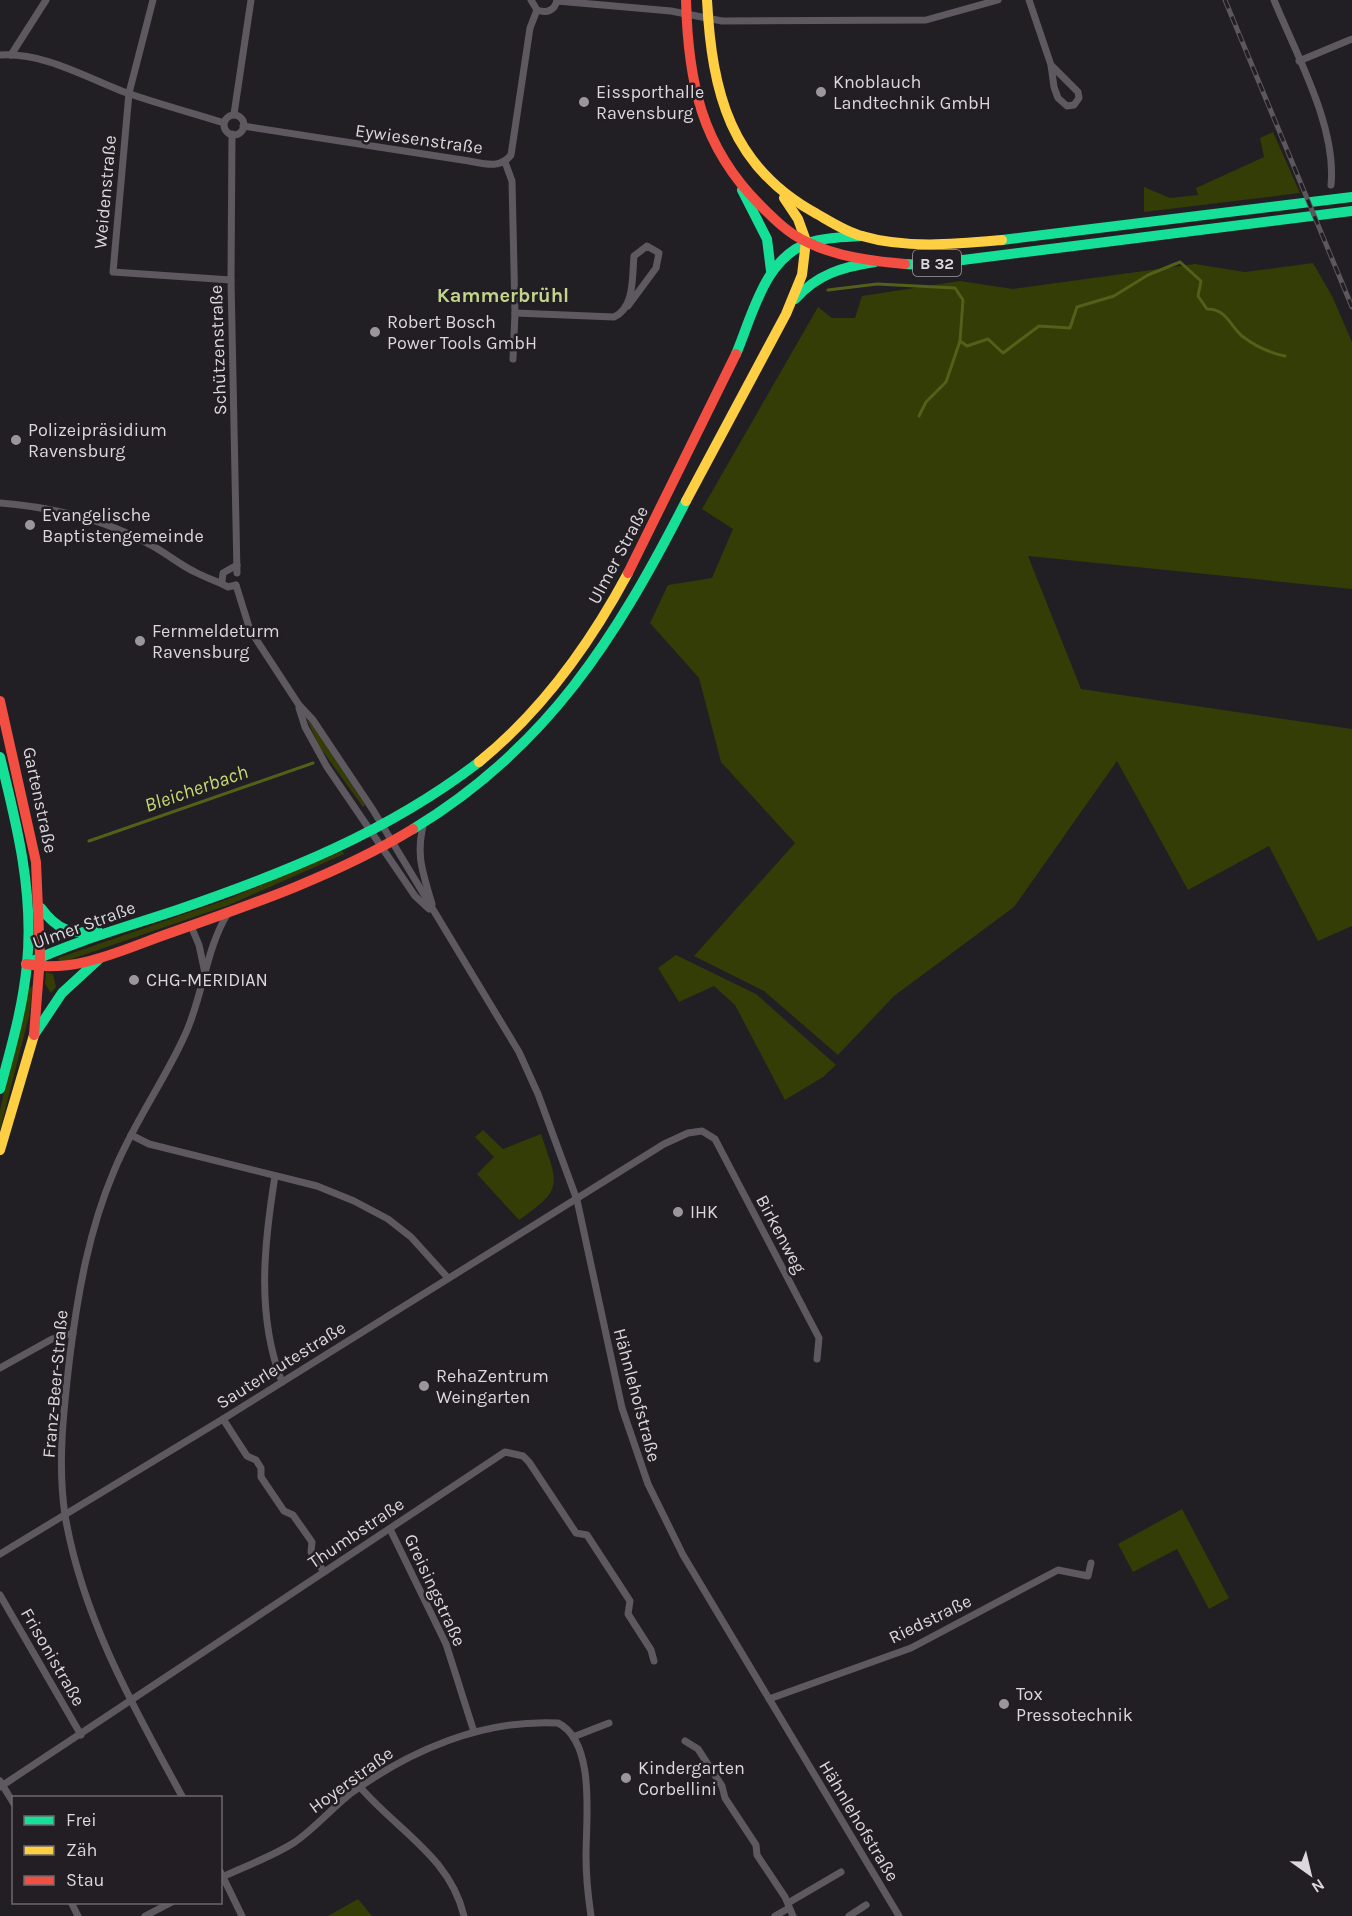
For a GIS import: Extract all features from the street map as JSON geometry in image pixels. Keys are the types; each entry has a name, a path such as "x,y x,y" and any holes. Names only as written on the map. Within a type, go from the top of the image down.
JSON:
{"main road":[{"name":"B 32","path":"686,0 700,116 711,143 742,190 806,241 847,255 922,265 1350,212"},
{"name":"Ulmer Straße","path":"26,964 39,969 54,969 191,926 228,913 392,841 469,792 507,760 569,696 604,649 657,556 787,309 803,271 806,255 803,226 784,198 765,179 731,130 721,104 709,48 707,0"},
{"path":"742,190 767,233 772,253 771,271"},
{"name":"B 32","path":"784,198 862,236 944,243 1007,238 1347,198"},
{"path":"806,241 862,236"},
{"name":"Ulmer Straße","path":"26,964 124,927 223,895 371,832 462,776 496,748 563,677 590,640 635,561 701,431 771,271 787,254 806,241"},
{"path":"787,309 809,283 825,272 879,261"},
{"name":"Gartenstraße","path":"0,701 28,818 43,912 34,1037"},
{"name":"Gartenstraße","path":"0,757 24,864 28,917 26,964 21,1002 0,1089"},
{"path":"43,912 56,927 73,935 124,927"},
{"path":"0,1150 34,1037 61,992 76,976 104,955"}],"street":[{"path":"46,0 4,56 53,64 129,93 224,123"},
{"name":"Weidenstraße","path":"153,0 129,93 113,272 231,280"},
{"path":"234,114 251,0"},
{"path":"531,0 537,10 550,11 557,0 671,11 707,20 926,20 998,0"},
{"path":"1029,0 1051,65 1058,98 1067,106 1074,105 1079,98 1078,92 1051,65"},
{"path":"1274,0 1328,135 1333,169 1331,185"},
{"name":"Eywiesenstraße","path":"243,126 495,165 505,162 511,155 530,28 537,10"},
{"path":"1299,61 1352,39"},
{"path":"234,114 242,119 243,126 239,133 232,134 226,130 224,123 234,114"},
{"name":"Schützenstraße","path":"232,134 231,280 235,569 238,581 234,586"},
{"path":"505,162 512,181 515,313 513,360"},
{"path":"515,313 614,317 628,306 656,268 659,253 647,246 634,256 628,306"},
{"path":"0,502 56,512 107,525 147,542 194,572 234,586 250,630 383,826 436,915"},
{"path":"219,580 227,570 235,569"},
{"path":"299,705 305,727 327,767 415,896 436,915"},
{"path":"424,822 418,856 436,915"},
{"name":"Franz-Beer-Straße","path":"182,1796 131,1703 100,1633 78,1573 65,1515 63,1423 73,1334 86,1258 98,1214 131,1135 184,1037 219,927 228,913"},
{"name":"Hähnlehofstraße","path":"436,915 519,1052 538,1094 577,1200 616,1385 640,1466 682,1555 899,1916"},
{"path":"191,926 199,945 205,975"},
{"name":"Sauterleutestraße","path":"0,1554 223,1419 517,1233 577,1200 664,1144 688,1133 702,1131"},
{"name":"Birkenweg","path":"702,1131 715,1139 819,1338 817,1359"},
{"path":"131,1135 149,1144 317,1186 354,1201 388,1219 411,1237 448,1278"},
{"path":"275,1176 265,1239 264,1263 268,1331 282,1382"},
{"path":"0,1368 52,1339 73,1334"},
{"path":"223,1419 247,1456 256,1460 261,1468 261,1477 284,1511 293,1515 312,1542 310,1552 324,1572"},
{"name":"Thumbstraße","path":"1,1785 131,1703 504,1452 523,1456 576,1533 587,1535 630,1601 628,1614 651,1650 654,1661"},
{"name":"Greisingstraße","path":"390,1529 446,1644 474,1732"},
{"name":"Riedstraße","path":"769,1699 910,1648 1058,1570 1088,1576 1091,1563"},
{"name":"Frisonistraße","path":"0,1595 81,1735"},
{"name":"Hoyerstraße","path":"222,1875 289,1845 360,1787 409,1756 474,1732 545,1722 566,1727 573,1737"},
{"path":"591,1916 586,1869 586,1775 573,1737 609,1723"},
{"path":"685,1741 698,1749 722,1786 725,1798 756,1845 757,1855 793,1916"},
{"path":"1,1785 12,1801"},
{"path":"360,1787 440,1865 457,1891 464,1916"},
{"path":"775,1916 841,1872"},
{"path":"222,1877 242,1916"},
{"path":"145,1916 168,1904"},
{"path":"849,1916 866,1905"}],"green space":[{"path":"1273,132 1300,193 1144,212 1144,187 1170,198 1198,195 1196,188 1264,157 1260,138"},
{"path":"1313,263 1332,296 1352,342 1352,589 1028,556 1081,689 1352,729 1352,926 1318,941 1269,846 1188,890 1117,761 1014,907 894,996 838,1055 764,991 694,956 795,843 721,762 699,678 650,623 668,585 712,578 733,529 702,509 818,307 832,318 855,318 862,296 960,281 1013,289 1195,264 1245,272"},
{"path":"307,720 365,805 363,807 319,746"},
{"path":"343,851 344,854 229,905 60,963 58,958 231,898"},
{"path":"676,955 756,994 836,1065 823,1077 785,1100 735,1005 714,986 679,1002 658,968"},
{"path":"46,972 53,974 56,987 51,993 45,984"},
{"path":"33,985 29,1016 0,1130 0,1110 27,992"},
{"path":"483,1130 503,1149 541,1134 551,1164 554,1183 545,1200 519,1220 477,1174 494,1157 475,1137"},
{"path":"1182,1509 1229,1598 1209,1609 1177,1549 1133,1572 1118,1544"},
{"path":"358,1899 372,1916 328,1916"}],"waterway":[{"path":"828,290 877,284 955,288 963,300 960,341 967,346 988,339 1003,353 1039,326 1070,328 1077,307 1114,296 1148,275 1180,262 1201,281 1198,296 1207,309 1219,312 1227,318 1238,332 1252,343 1285,356"},
{"path":"919,416 926,402 946,382 960,341"},
{"name":"Bleicherbach","path":"89,841 313,763"}],"railway":[{"path":"1225,0 1352,307"}],"traffic: fast":[{"path":"742,190 767,239 771,271"},
{"path":"1002,240 1352,197"},
{"path":"905,264 923,265 1352,211"},
{"path":"736,354 763,288 782,260 795,249 811,242 862,236"},
{"path":"795,299 813,283 831,273 875,262"},
{"path":"413,829 460,797 502,763 540,726 574,686 633,599 686,501"},
{"path":"0,757 22,859 29,938 23,996 0,1089"},
{"path":"26,964 82,941 177,910 296,865 372,830 444,787 479,762"},
{"path":"41,908 53,921 65,929 80,932 98,931"},
{"path":"34,1035 62,993 99,959"}],"traffic: slow":[{"path":"707,0 714,66 731,124 745,150 764,174 788,195 844,229 879,240 914,244 1002,240"},
{"path":"686,501 786,314 802,275 806,241 798,219 784,198"},
{"path":"479,762 524,721 563,675 598,625 628,573"},
{"path":"0,1150 34,1035"}],"traffic: jam":[{"path":"686,0 690,58 702,111 711,136 740,183 776,221 807,242 842,255 905,264"},
{"path":"628,573 736,354"},
{"path":"0,701 36,862 40,957 34,1035"},
{"path":"26,964 63,966 100,958 294,887 355,861 413,829"}],"place":[{"name":"Knoblauch Landtechnik GmbH","path":"821,92"},
{"name":"Eissporthalle Ravensburg","path":"584,102"},
{"name":"Robert Bosch Power Tools GmbH","path":"375,332"},
{"name":"Polizeipräsidium Ravensburg","path":"16,440"},
{"name":"Evangelische Baptistengemeinde","path":"30,525"},
{"name":"Fernmeldeturm Ravensburg","path":"140,641"},
{"name":"CHG-MERIDIAN","path":"134,980"},
{"name":"IHK","path":"678,1212"},
{"name":"RehaZentrum Weingarten","path":"424,1386"},
{"name":"Tox Pressotechnik","path":"1004,1704"},
{"name":"Kindergarten Corbellini","path":"626,1778"}],"district":[{"name":"Kammerbrühl","path":"503,295"}]}
